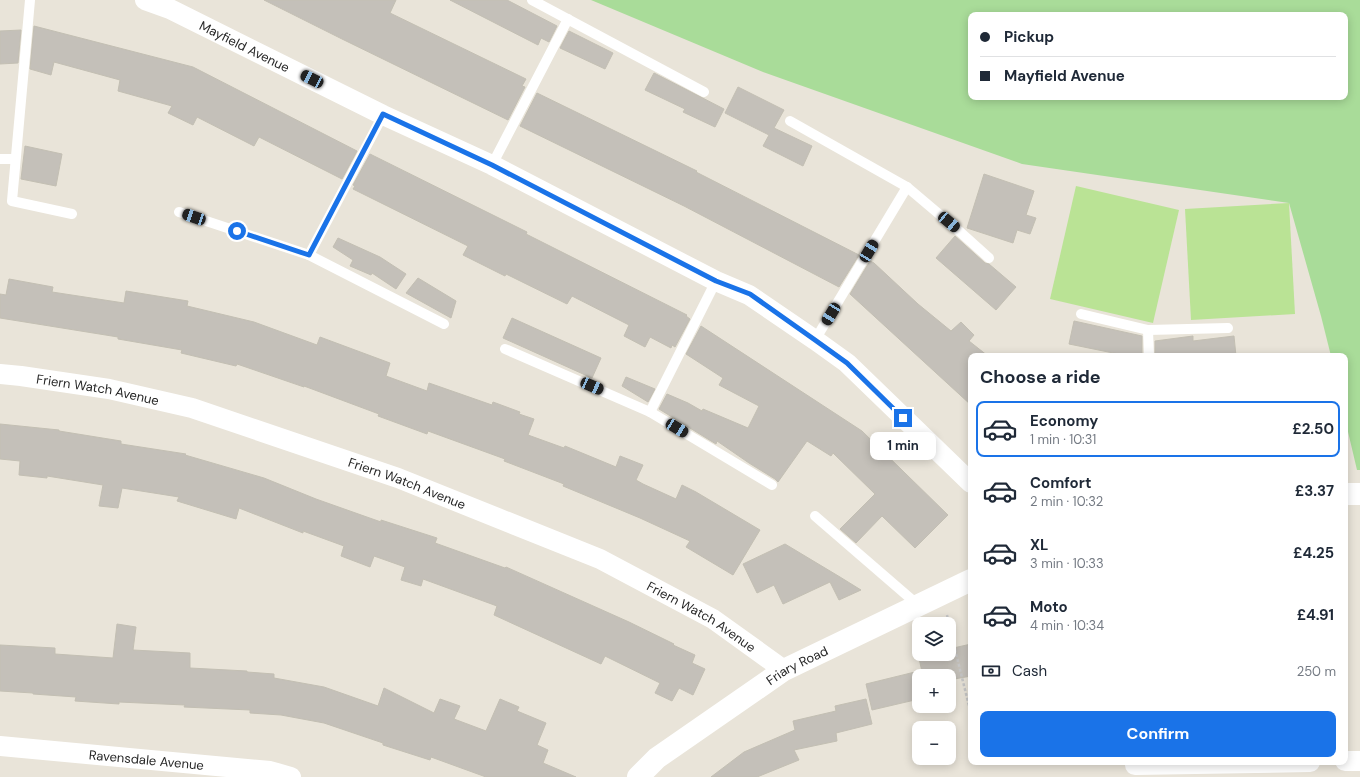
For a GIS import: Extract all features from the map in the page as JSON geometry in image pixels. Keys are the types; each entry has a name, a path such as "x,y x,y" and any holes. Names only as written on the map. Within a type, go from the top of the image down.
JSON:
{"street":[{"name":"Mayfield Avenue","path":"145,0 171,5 383,114 492,165 716,281 750,294 847,363 968,480"},
{"name":"Friern Watch Avenue","path":"0,374 109,389 192,408 398,478 600,559 713,619 784,670"},
{"path":"1348,494 1360,494"},
{"name":"Friary Road","path":"638,777 657,758 784,670 968,581"},
{"name":"Ravensdale Avenue","path":"0,746 270,771 291,777"},
{"path":"1348,761 1360,761"}],"lane":[{"path":"30,0 12,201 72,214"},
{"path":"532,0 704,92"},
{"path":"492,165 568,19"},
{"path":"309,255 383,114"},
{"path":"790,121 907,187 989,258"},
{"path":"0,159 15,159"},
{"path":"815,340 907,187"},
{"path":"180,212 309,255 444,324"},
{"path":"650,412 716,281"},
{"path":"1081,314 1148,330 1228,328"},
{"path":"1148,330 1149,353"},
{"path":"506,349 650,412 772,485"},
{"path":"815,516 918,605"}],"path":[{"path":"956,653 968,702"}],"green space":[{"path":"591,0 1360,0 1360,470 1357,470 1348,432 1348,353 1330,353 1289,203 1022,164 763,72"},
{"path":"1076,186 1179,210 1153,323 1050,299"},
{"path":"1289,203 1295,314 1191,320 1185,209"}],"building":[{"path":"264,0 396,0 390,13 526,79 522,86 525,87 508,120"},
{"path":"450,0 507,0 557,26 549,42 541,38 538,45"},
{"path":"34,26 193,67 357,151 342,179 259,137 254,146 197,117 193,125 168,113 172,106 118,91 120,80 54,62 51,75 30,69"},
{"path":"21,30 18,63 0,64 0,31"},
{"path":"569,31 613,53 605,69 560,48"},
{"path":"654,73 724,109 715,127 683,112 685,109 645,90"},
{"path":"738,87 784,110 774,128 812,146 803,166 763,146 769,135 725,113"},
{"path":"537,93 697,171 696,172 859,255 839,287 684,206 520,126"},
{"path":"25,146 62,154 56,186 21,179"},
{"path":"370,154 527,232 526,234 687,315 686,316 690,319 675,347 672,345 671,348 650,337 645,347 624,336 629,325 572,296 567,304 506,274 505,276 463,255 468,246 353,189 355,186 353,185"},
{"path":"984,174 1034,191 1026,215 1036,218 1030,234 1017,230 1013,243 967,228"},
{"path":"955,236 985,263 989,264 1016,287 996,310 936,258"},
{"path":"338,238 380,257 406,274 396,289 372,273 371,275 350,266 353,260 333,247"},
{"path":"870,261 951,331 961,322 974,335 969,341 984,353 968,353 968,402 850,294"},
{"path":"418,278 456,301 451,318 406,293"},
{"path":"9,279 53,287 52,292 124,303 126,291 188,301 187,306 254,322 317,345 320,337 390,363 386,376 427,391 429,383 492,405 493,402 520,412 519,414 534,419 528,435 564,448 565,446 616,467 620,456 643,465 636,480 643,484 676,499 682,485 760,530 733,575 686,547 690,541 640,518 563,486 564,484 504,461 505,459 428,431 427,434 304,386 237,364 236,366 181,353 182,350 118,339 118,337 0,318 0,294 6,295"},
{"path":"512,318 601,358 592,378 503,338"},
{"path":"1074,321 1142,336 1142,353 1113,353 1069,344"},
{"path":"701,326 862,431 948,515 915,548 882,516 856,543 840,529 875,494 833,453 831,456 807,441 778,482 717,441 716,444 659,409 667,394 702,411 703,409 748,428 759,406 719,385 723,378 686,354"},
{"path":"1193,336 1193,341 1234,336 1236,353 1155,353 1155,341"},
{"path":"626,377 655,389 648,402 622,386"},
{"path":"0,424 59,430 121,441 121,444 186,454 185,455 264,478 316,499 381,522 381,520 437,538 435,543 505,568 506,567 629,622 695,655 692,663 705,669 693,695 679,688 672,701 655,693 660,683 605,656 601,664 494,615 497,606 423,579 421,586 401,580 405,567 374,556 370,567 341,556 344,546 303,531 303,533 239,508 236,519 177,501 179,497 122,488 118,508 99,506 103,485 47,476 47,478 19,475 20,461 0,459"},
{"path":"785,544 861,590 839,600 830,582 783,604 774,585 757,593 743,564"},
{"path":"117,624 136,627 133,650 190,653 190,668 274,674 274,678 324,687 378,706 384,688 434,713 440,699 460,706 454,719 486,731 500,699 519,707 517,711 546,723 537,745 548,750 543,763 576,777 486,777 431,757 430,760 383,745 383,743 324,723 281,715 250,713 250,710 184,707 185,705 119,702 119,704 75,701 76,697 0,691 0,645 55,648 55,654 113,658"},
{"path":"968,645 968,677 956,679 956,669 921,669 920,661 956,661 956,647"},
{"path":"912,673 912,701 872,710 866,684"},
{"path":"866,699 872,724 836,733 837,741 794,750 799,760 757,777 711,777 744,752 795,730 793,721 836,711 835,706"}],"route":[{"path":"237,231 309,255 383,114 492,165 716,281 750,294 847,363 903,418"}]}
